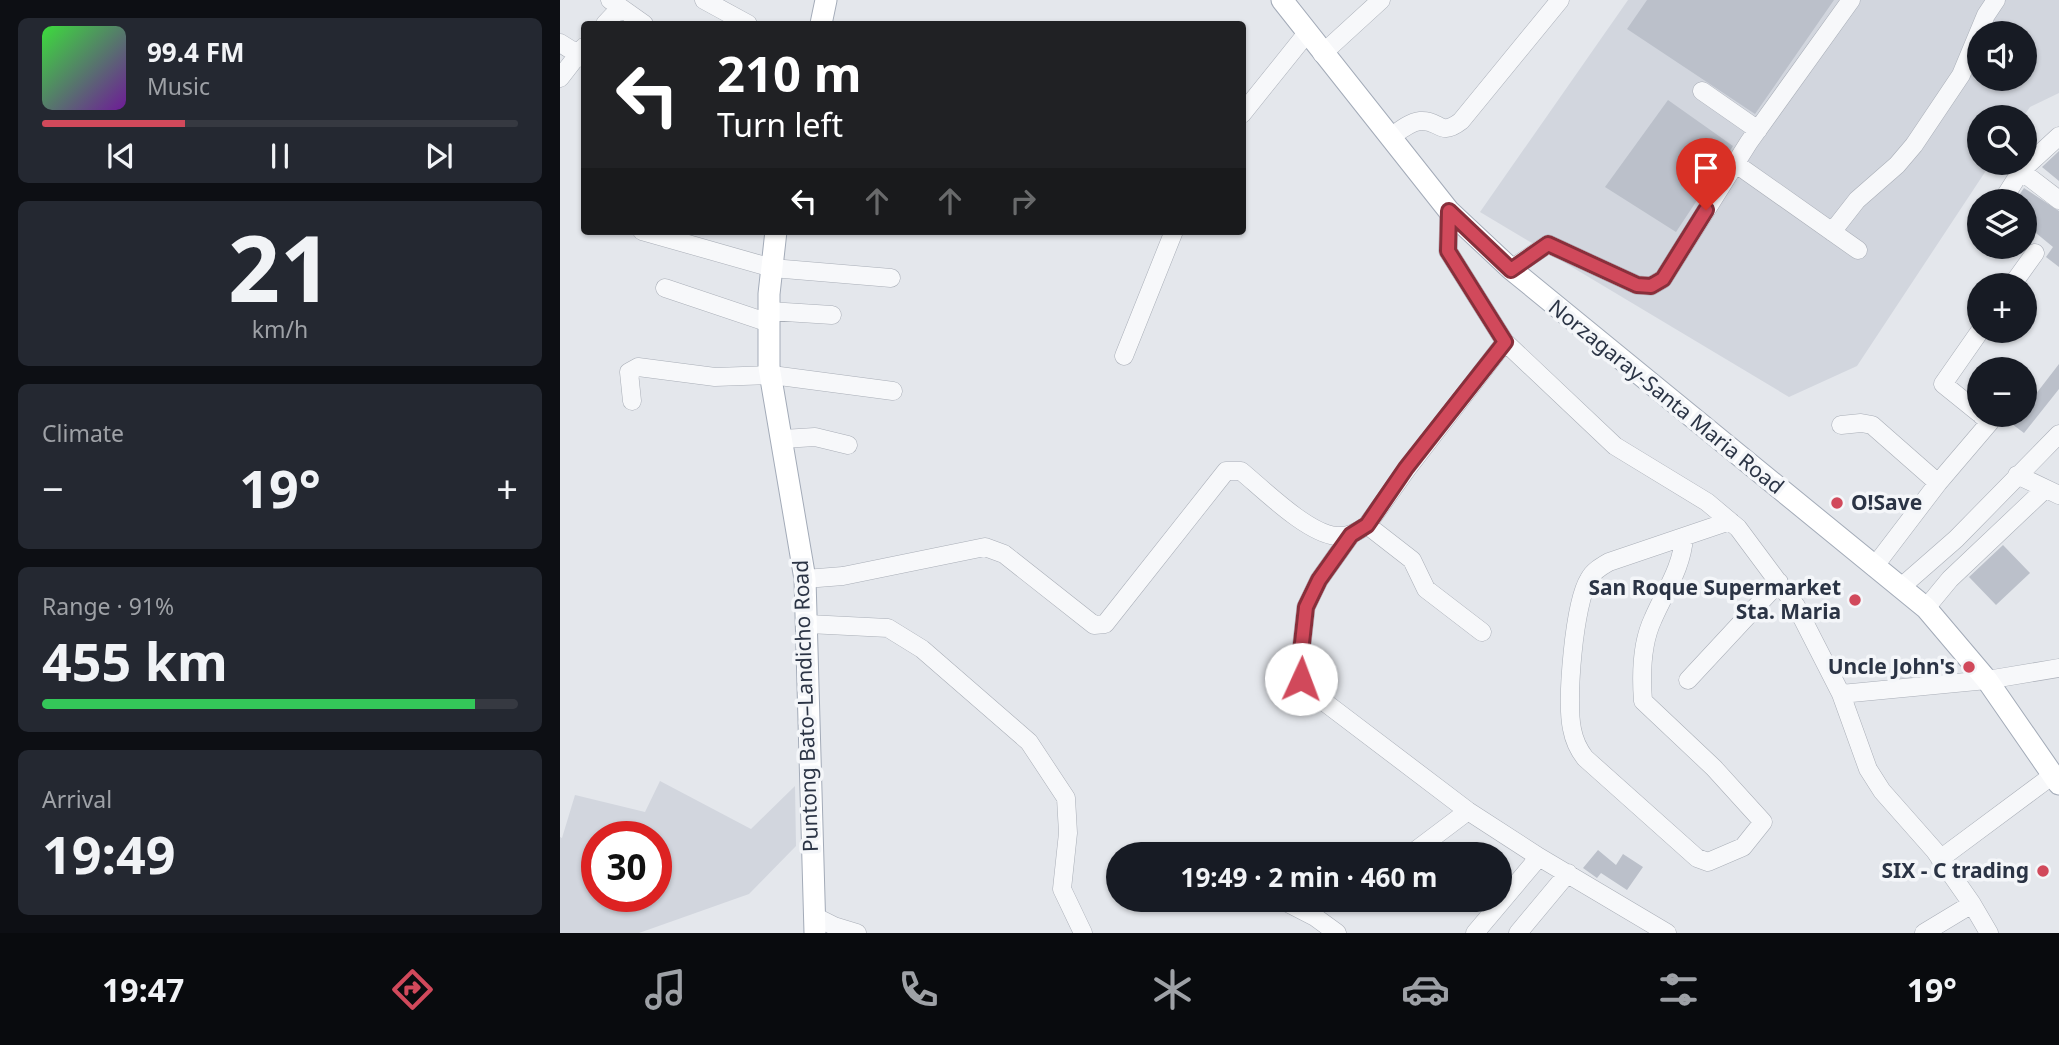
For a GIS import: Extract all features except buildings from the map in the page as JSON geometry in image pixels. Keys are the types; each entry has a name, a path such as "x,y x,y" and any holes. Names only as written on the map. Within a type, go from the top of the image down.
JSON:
{"main road":[{"path":"822,21 826,0"},
{"name":"Norzagaray-Santa Maria Road","path":"1282,0 1322,54 1449,211 1511,270 1926,608 1987,680 2056,779"},
{"name":"Puntong Bato–Landicho Road","path":"776,235 769,317 772,375 805,579 814,924"}],"street":[{"path":"704,0 742,21"},
{"path":"1322,54 1381,0"},
{"path":"1391,137 1418,121 1451,129 1461,121 1560,0"},
{"path":"1511,270 1548,244 1637,285 1651,286 1663,279 1735,164 1851,0"},
{"path":"1832,232 1857,200 1897,165 1914,145 1961,75 1986,15 1996,0"},
{"path":"606,21 615,4 640,21"},
{"path":"1246,109 1307,33"},
{"path":"560,43 581,53"},
{"path":"560,78 581,54"},
{"path":"1702,92 1758,130"},
{"path":"2037,156 2059,136"},
{"path":"1735,164 1858,250"},
{"path":"2026,175 2059,200"},
{"path":"1449,211 1448,251 1505,342 1615,446 1688,489 1730,521 1779,582 1796,606 1841,694 1868,769 1882,791 1940,859 1989,933"},
{"path":"656,235 772,268 891,278"},
{"path":"1124,356 1172,235"},
{"path":"665,288 769,317 832,316"},
{"path":"1505,342 1319,580 1306,607 1299,670 1301,679 1306,688 1468,811 1539,857 1667,933"},
{"path":"1967,403 1943,384 1972,343"},
{"path":"632,401 629,372 638,367 715,377 772,375 893,391"},
{"path":"1841,425 1872,425 1938,483"},
{"path":"1874,567 1938,483 1986,427"},
{"path":"1900,588 1956,539 2059,434"},
{"path":"783,439 815,437 848,445"},
{"path":"805,579 843,576 985,547 1004,554 1094,625 1101,626 1226,471 1235,470 1241,471 1319,530 1335,536 1359,530 1412,559 1426,589 1482,632"},
{"path":"1926,608 1950,579 2052,493 2017,475"},
{"path":"1684,537 1680,562 1649,630 1644,654 1643,701 1714,768 1763,822 1743,847 1708,862 1697,858 1585,758 1575,741 1571,727 1570,696 1575,629 1588,580 1609,562 1730,521"},
{"path":"1688,680 1779,582"},
{"path":"808,624 888,628 922,649 1029,741 1066,798 1068,832 1062,889 1083,933"},
{"path":"1841,694 1987,680 2059,668"},
{"path":"1940,859 2056,779"},
{"path":"1427,842 1468,811"},
{"path":"1475,933 1539,857"},
{"path":"1518,933 1568,873"},
{"path":"1924,933 1972,904"},
{"path":"1305,912 1336,933"},
{"path":"814,924 834,926 857,933"}],"shaded area":[{"path":"1628,0 2059,0 2059,93 2034,105 1967,105 1967,175 1983,175 1974,189 1967,189 1967,199 1857,366 1789,397 1480,212"},
{"path":"1925,659 1933,681 1892,690 1902,666"},
{"path":"660,781 751,829 795,786 796,846 749,894 639,933 560,933 560,837 562,838 575,795 645,812"}],"place":[{"name":"O!Save","path":"1837,503"},
{"name":"San Roque Supermarket Sta. Maria","path":"1855,600"},
{"name":"Uncle John's","path":"1969,667"},
{"name":"SIX - C trading","path":"2043,871"}],"route":[{"path":"1301,679 1299,670 1306,607 1319,580 1351,535 1367,525 1406,468 1505,342 1448,251 1449,211 1511,270 1548,244 1637,285 1651,286 1663,279 1706,210"}]}
